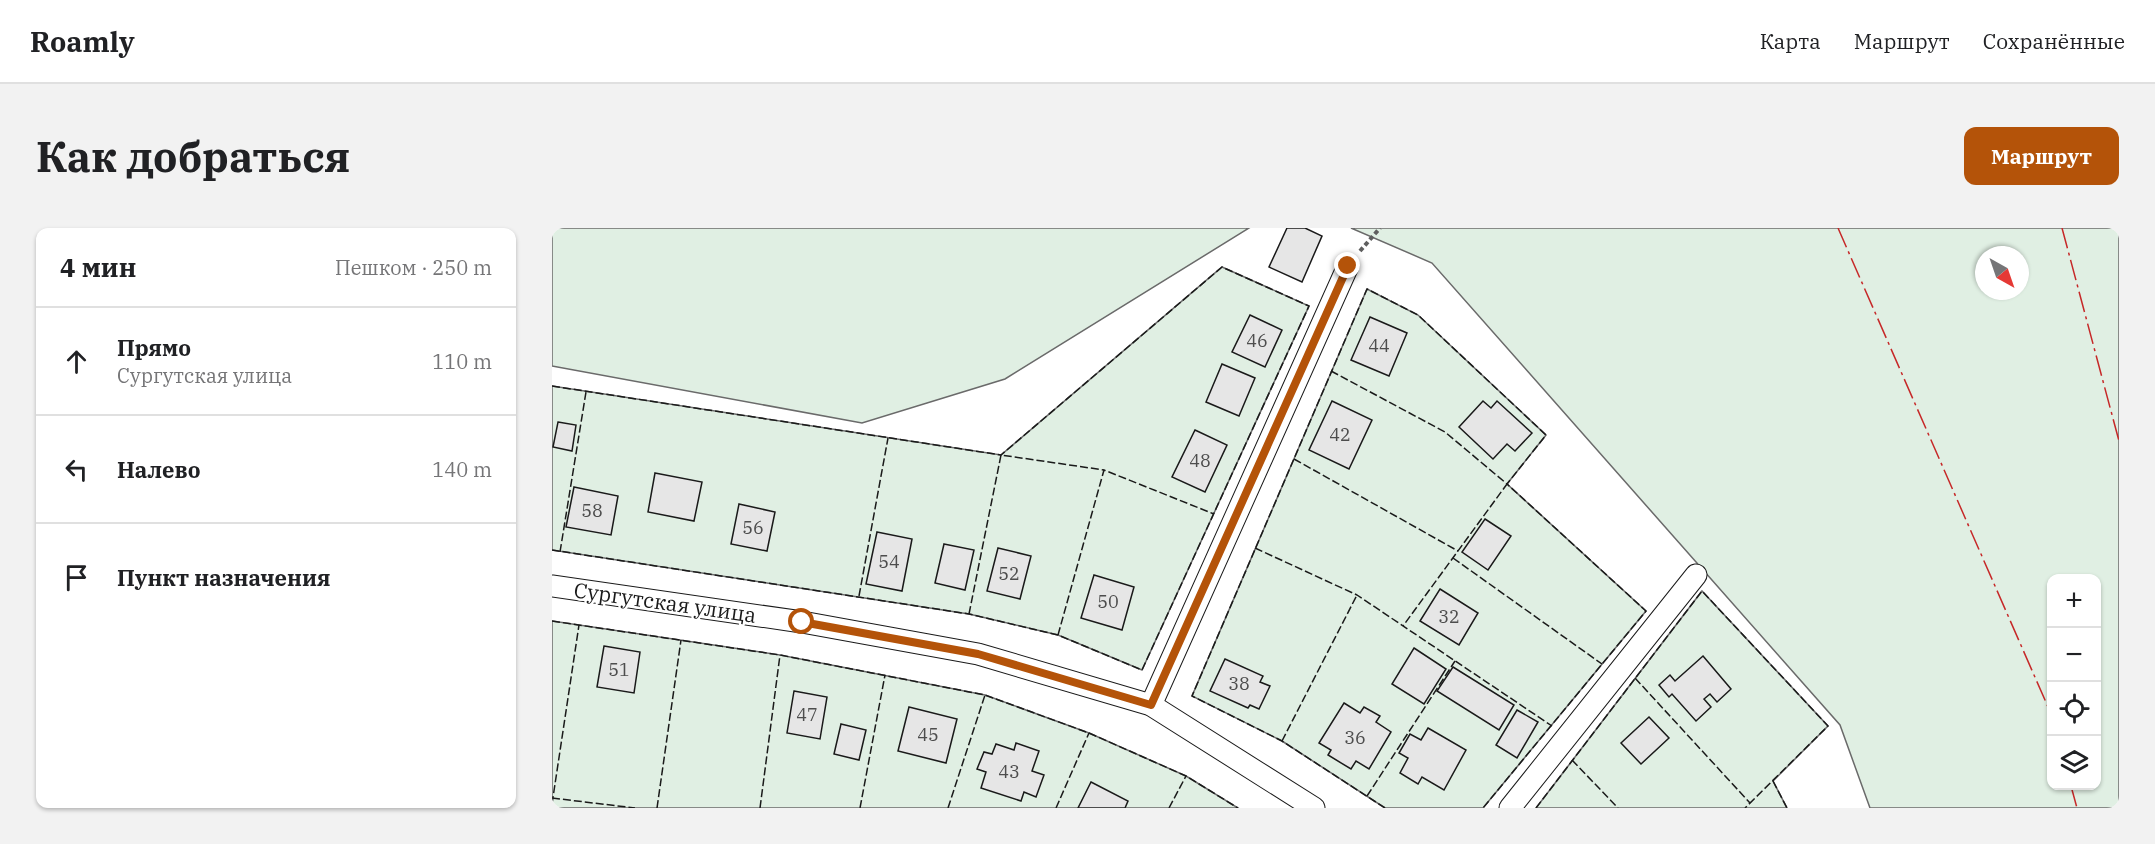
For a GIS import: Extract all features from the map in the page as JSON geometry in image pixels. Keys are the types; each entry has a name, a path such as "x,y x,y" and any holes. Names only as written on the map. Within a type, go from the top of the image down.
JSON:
{"street":[{"path":"1151,705 1348,266"},
{"path":"1510,808 1696,575"},
{"name":"Сургутская улица","path":"552,586 802,622 978,654 1151,705 1314,808"}],"path":[{"path":"1348,266 1380,228"}],"green space":[{"path":"552,228 1249,228 1005,379 862,423 552,366"},
{"path":"1351,228 2119,228 2119,808 1870,808 1840,725 1432,263"},
{"path":"1222,267 1309,306 1142,670 1058,635 969,614 552,550 552,386 1001,455"},
{"path":"1367,289 1418,315 1546,435 1507,484 1646,611 1483,808 1385,808 1282,741 1192,696"},
{"path":"1702,591 1828,726 1773,781 1787,808 1536,808"},
{"path":"552,621 780,655 985,695 1089,733 1186,776 1238,808 552,808"}],"building":[{"path":"1287,228 1305,228 1322,236 1302,282 1269,267"},
{"path":"1250,315 1282,330 1265,367 1232,352"},
{"path":"1370,317 1407,333 1389,376 1351,360"},
{"path":"1222,364 1255,378 1239,416 1206,402"},
{"path":"1332,401 1372,420 1349,469 1309,450"},
{"path":"1483,401 1491,408 1497,401 1532,433 1515,451 1507,444 1493,459 1459,427"},
{"path":"558,422 576,425 572,451 553,447"},
{"path":"1195,430 1227,445 1205,492 1172,477"},
{"path":"655,473 702,482 694,521 648,512"},
{"path":"574,487 618,496 611,535 566,527"},
{"path":"739,504 775,512 767,551 731,544"},
{"path":"1485,519 1511,536 1488,570 1462,552"},
{"path":"877,532 912,539 902,591 866,584"},
{"path":"944,544 974,550 965,590 935,583"},
{"path":"998,548 1031,556 1020,599 987,591"},
{"path":"1094,575 1134,587 1122,630 1081,618"},
{"path":"1440,589 1478,613 1459,645 1420,621"},
{"path":"604,646 640,652 634,693 597,687"},
{"path":"1414,648 1446,669 1424,704 1392,684"},
{"path":"1703,656 1731,689 1717,702 1710,694 1704,699 1711,707 1696,721 1672,694 1669,697 1659,685 1670,675 1675,681"},
{"path":"1225,659 1263,676 1260,682 1270,686 1259,709 1250,705 1248,708 1210,691"},
{"path":"1453,667 1514,705 1499,730 1437,691"},
{"path":"794,691 827,697 820,739 787,733"},
{"path":"1344,703 1360,713 1364,707 1380,716 1376,722 1391,732 1369,769 1356,761 1351,769 1328,755 1331,750 1319,743"},
{"path":"909,707 957,719 946,763 898,751"},
{"path":"1517,710 1538,722 1517,758 1496,745"},
{"path":"1649,717 1669,738 1641,764 1621,743"},
{"path":"841,724 866,730 859,760 834,754"},
{"path":"1428,728 1466,750 1444,790 1422,777 1418,784 1400,773 1408,758 1399,753 1410,734 1421,740"},
{"path":"1016,743 1039,751 1032,771 1044,775 1036,797 1024,792 1021,801 981,788 986,772 977,769 984,752 992,754 996,744 1014,750"},
{"path":"1091,782 1128,801 1125,808 1078,808"}],"fence":[{"path":"552,386 1001,455 1222,267 1309,306 1142,670 1058,635 969,614 552,550"},
{"path":"1385,808 1282,741 1192,696 1367,289 1418,315 1546,435 1507,484 1646,611 1483,808"},
{"path":"1331,371 1445,432 1507,484 1403,626"},
{"path":"560,552 586,392"},
{"path":"859,596 888,438"},
{"path":"969,614 1001,455 1104,470"},
{"path":"1294,459 1458,551"},
{"path":"1058,635 1104,470 1214,514"},
{"path":"1255,548 1357,595 1552,726"},
{"path":"1453,558 1602,664"},
{"path":"1536,808 1702,591 1828,726 1745,808"},
{"path":"1282,741 1357,595"},
{"path":"552,621 780,655 985,695 1089,733 1186,776 1238,808"},
{"path":"552,804 579,625"},
{"path":"657,808 681,640"},
{"path":"760,808 780,655"},
{"path":"1367,796 1455,661"},
{"path":"860,808 885,675"},
{"path":"1635,678 1750,803"},
{"path":"948,808 985,695"},
{"path":"1056,808 1089,733"},
{"path":"1572,760 1618,808"},
{"path":"1169,808 1186,776"},
{"path":"1773,781 1787,808"},
{"path":"552,798 635,808"}],"power":[{"path":"1838,228 2047,705"},
{"path":"2062,228 2119,441"},
{"path":"2072,790 2077,808"}],"route":[{"path":"802,622 978,654 1151,705 1348,266"}]}
